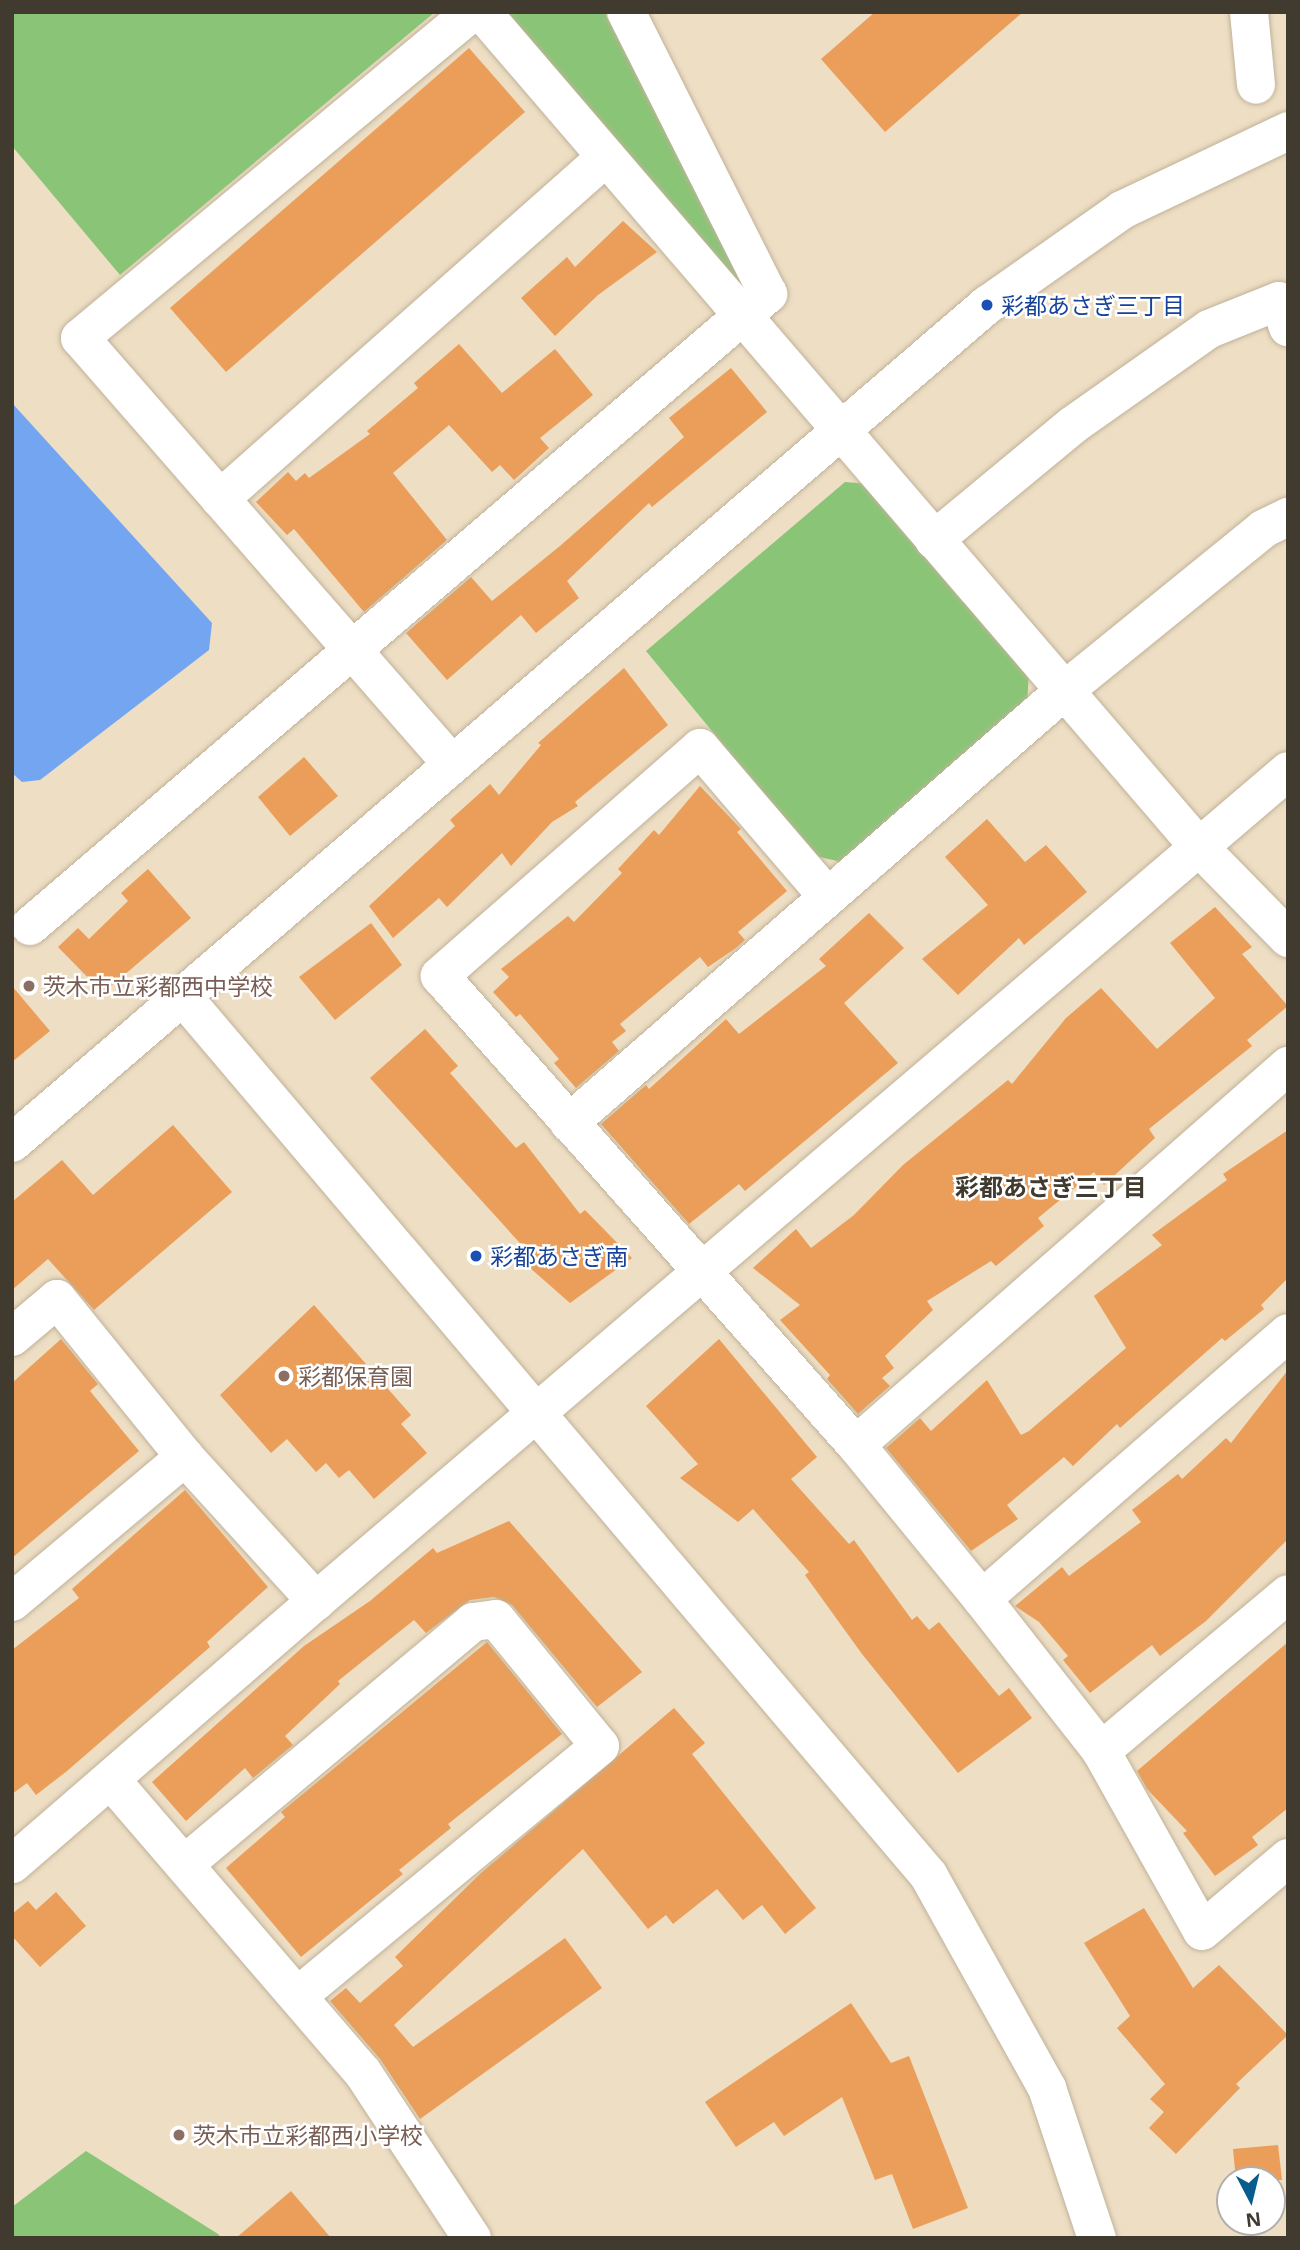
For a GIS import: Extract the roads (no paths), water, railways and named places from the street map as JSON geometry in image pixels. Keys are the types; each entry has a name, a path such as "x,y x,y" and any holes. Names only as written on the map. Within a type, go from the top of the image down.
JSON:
{"street":[{"path":"451,763 80,338 472,12"},
{"path":"482,12 1198,846 1288,938"},
{"path":"30,926 349,648 768,294 626,12"},
{"path":"1249,12 1256,85"},
{"path":"12,1143 184,998 451,763 843,433 987,305 1122,210 1288,131"},
{"path":"220,499 606,157"},
{"path":"934,540 1073,425 1209,329 1279,301 1288,327"},
{"path":"569,1123 1064,691 1263,529 1288,517"},
{"path":"827,896 700,748 440,976 856,1445 982,1599 1101,1751 1202,1931 1288,1858"},
{"path":"12,1864 1288,771"},
{"path":"184,998 541,1413 929,1876 1047,2088 1097,2238"},
{"path":"856,1445 1288,1066"},
{"path":"12,1337 57,1299 185,1457 316,1601"},
{"path":"982,1599 1288,1334"},
{"path":"12,1602 185,1457"},
{"path":"1101,1751 1288,1594"},
{"path":"186,1863 473,1622 496,1619 600,1746 298,1996"},
{"path":"111,1780 186,1863 363,2073 472,2238"}],"water":[{"path":"12,403 212,623 209,650 40,780 22,782 12,773"}],"place":[{"name":"彩都あさぎ三丁目","path":"987,305"},
{"name":"茨木市立彩都西中学校","path":"29,986"},
{"name":"彩都あさぎ南","path":"476,1256"},
{"name":"彩都保育園","path":"284,1376"},
{"name":"茨木市立彩都西小学校","path":"179,2135"}],"district":[{"name":"彩都あさぎ三丁目","path":"1051,1187"}]}
